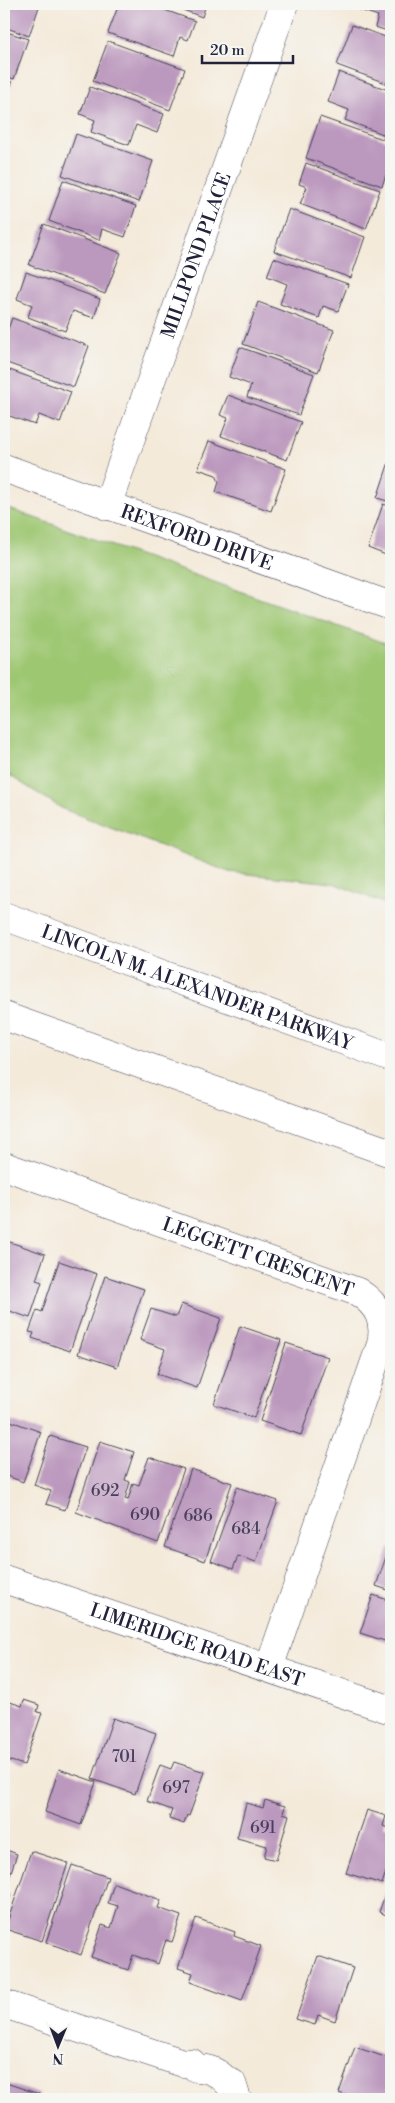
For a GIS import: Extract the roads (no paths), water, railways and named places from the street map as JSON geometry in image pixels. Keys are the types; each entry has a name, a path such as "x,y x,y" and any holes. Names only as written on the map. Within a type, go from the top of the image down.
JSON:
{"main road":[{"name":"MILLPOND PLACE","path":"107,506 284,4"},
{"name":"REXFORD DRIVE","path":"4,468 391,606"},
{"name":"LINCOLN M. ALEXANDER PARKWAY","path":"4,916 391,1058"},
{"path":"4,1016 391,1153"},
{"name":"LEGGETT CRESCENT","path":"4,1166 358,1292 370,1300 378,1310 383,1323 381,1344 269,1668"},
{"name":"LIMERIDGE ROAD EAST","path":"4,1579 391,1710"},
{"path":"4,2004 173,2060 192,2064 196,2068 206,2068 219,2073 228,2083 232,2083 237,2099"}]}
